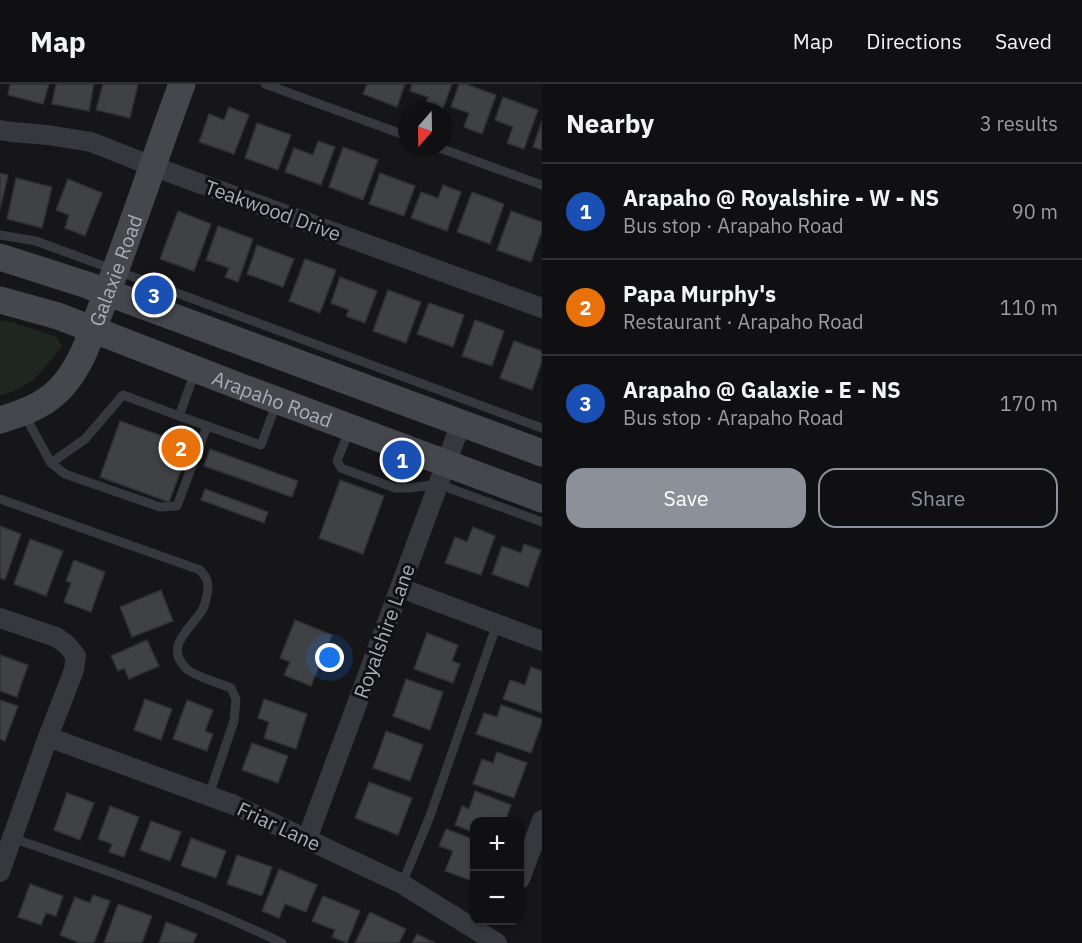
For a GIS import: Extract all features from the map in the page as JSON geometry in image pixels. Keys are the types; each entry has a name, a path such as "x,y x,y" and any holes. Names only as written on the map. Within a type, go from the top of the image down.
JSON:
{"main road":[{"name":"Galaxie Road","path":"12,416 42,404 55,394 76,367 111,281 182,84"},
{"name":"Arapaho Road","path":"0,257 65,277 111,281 461,423 542,453"},
{"name":"Arapaho Road","path":"0,300 58,316 350,428 442,474 542,499"}],"street":[{"name":"Teakwood Drive","path":"0,130 90,142 542,308"},
{"name":"Royalshire Lane","path":"307,839 461,423"},
{"path":"401,588 542,640"},
{"path":"0,618 56,637 66,644 76,656 74,670 0,872"},
{"name":"Friar Lane","path":"48,737 234,805 402,884 494,934"},
{"path":"522,871 542,820"}],"lane":[{"path":"265,84 398,133"},
{"path":"452,152 542,185"},
{"path":"0,235 36,241 111,281 542,428"},
{"path":"179,416 196,369"},
{"path":"51,463 85,439 123,395 261,445 278,401"},
{"path":"12,416 51,463 65,474 160,507 177,506 207,426"},
{"path":"350,428 337,461 341,468 395,488 410,488 442,474 542,522"},
{"path":"0,499 200,570 208,579 202,611 179,639 177,651 179,659 190,672 231,688 236,699 234,721 209,795"},
{"path":"402,884 430,816 497,624"},
{"path":"12,838 154,888 244,924 282,943"}],"shaded area":[{"path":"0,320 57,337 62,347 34,380 0,396"}],"building":[{"path":"10,84 49,84 43,104 8,95"},
{"path":"56,84 94,84 89,111 52,104"},
{"path":"103,84 138,84 130,118 96,110"},
{"path":"367,84 405,84 397,107 363,94"},
{"path":"412,84 452,84 445,102 426,102 428,97 410,91"},
{"path":"459,84 466,84 496,95 482,134 464,127 469,113 452,107"},
{"path":"503,97 538,110 524,149 507,143 513,127 495,120"},
{"path":"229,107 249,115 234,154 199,142 209,114 224,120"},
{"path":"542,121 542,150 533,147"},
{"path":"257,123 291,135 278,170 245,158"},
{"path":"318,141 335,147 321,185 285,172 294,148 313,155"},
{"path":"343,147 378,160 363,200 329,187"},
{"path":"0,173 8,175 0,209"},
{"path":"380,173 415,186 404,216 369,204"},
{"path":"16,178 52,187 42,228 7,219"},
{"path":"68,179 102,193 85,236 65,228 69,215 56,210"},
{"path":"443,185 461,192 447,231 411,218 421,192 438,198"},
{"path":"472,192 504,204 490,244 457,232"},
{"path":"178,211 211,224 194,271 160,259"},
{"path":"511,211 542,222 542,231 531,262 497,250"},
{"path":"218,226 253,239 238,282 225,277 229,268 206,260"},
{"path":"257,245 294,259 283,287 247,274"},
{"path":"305,259 336,270 320,313 289,301"},
{"path":"340,277 377,291 365,323 346,316 349,310 331,303"},
{"path":"388,290 421,302 406,343 373,331"},
{"path":"429,303 464,315 453,347 417,334"},
{"path":"475,320 504,331 492,366 462,356"},
{"path":"514,341 542,351 542,361 532,390 500,378"},
{"path":"120,421 190,446 169,502 100,477"},
{"path":"210,449 298,481 292,497 204,466"},
{"path":"340,480 384,496 363,554 319,538"},
{"path":"205,489 268,512 264,523 201,500"},
{"path":"0,526 21,534 5,580 0,578"},
{"path":"473,527 495,536 481,575 445,563 455,537 467,542"},
{"path":"30,539 63,551 46,596 14,584"},
{"path":"524,544 541,550 528,587 492,574 502,546 521,553"},
{"path":"74,560 105,572 91,612 64,602 71,583 66,581"},
{"path":"161,590 173,621 132,637 120,607"},
{"path":"295,620 332,635 311,686 284,675 290,662 280,658"},
{"path":"427,633 458,645 452,661 460,664 453,683 414,669"},
{"path":"147,640 159,666 129,679 124,668 118,671 111,656"},
{"path":"0,655 28,665 17,697 0,691"},
{"path":"531,667 542,671 542,713 503,699 510,680 525,685"},
{"path":"406,679 443,692 430,730 393,716"},
{"path":"145,699 172,709 161,740 134,730"},
{"path":"264,699 307,714 296,749 264,738 269,722 258,718"},
{"path":"0,700 18,706 5,741 0,739"},
{"path":"187,700 213,710 205,731 213,734 207,751 173,739"},
{"path":"501,705 542,719 531,753 476,734 484,713 497,717"},
{"path":"386,731 423,745 410,781 373,768"},
{"path":"252,743 288,756 278,783 242,770"},
{"path":"497,752 527,763 514,798 473,784 482,759 493,763"},
{"path":"369,782 412,798 398,835 355,818"},
{"path":"475,791 511,805 507,817 470,817 470,831 455,825 462,806 469,809"},
{"path":"67,793 94,803 80,840 54,830"},
{"path":"110,806 139,817 124,857 109,852 112,844 98,839"},
{"path":"151,821 181,832 170,861 140,850"},
{"path":"446,829 470,838 470,880 445,871 453,851 439,846"},
{"path":"191,838 226,851 216,878 181,866"},
{"path":"237,855 272,867 262,896 227,884"},
{"path":"279,869 317,885 306,912 285,904 279,918 262,911"},
{"path":"30,884 63,896 56,916 46,913 41,925 18,917"},
{"path":"93,895 110,901 94,943 80,943 60,935 75,897 90,903"},
{"path":"323,896 360,911 347,943 332,937 335,930 312,921"},
{"path":"118,904 152,916 142,943 104,943"},
{"path":"370,912 406,929 399,943 355,943"},
{"path":"166,922 197,934 193,943 159,943"},
{"path":"417,934 435,943 412,943"}],"place":[{"name":"Arapaho @ Galaxie - E - NS","path":"154,295"},
{"name":"Papa Murphy's","path":"181,448"},
{"name":"Arapaho @ Royalshire - W - NS","path":"402,460"}]}
